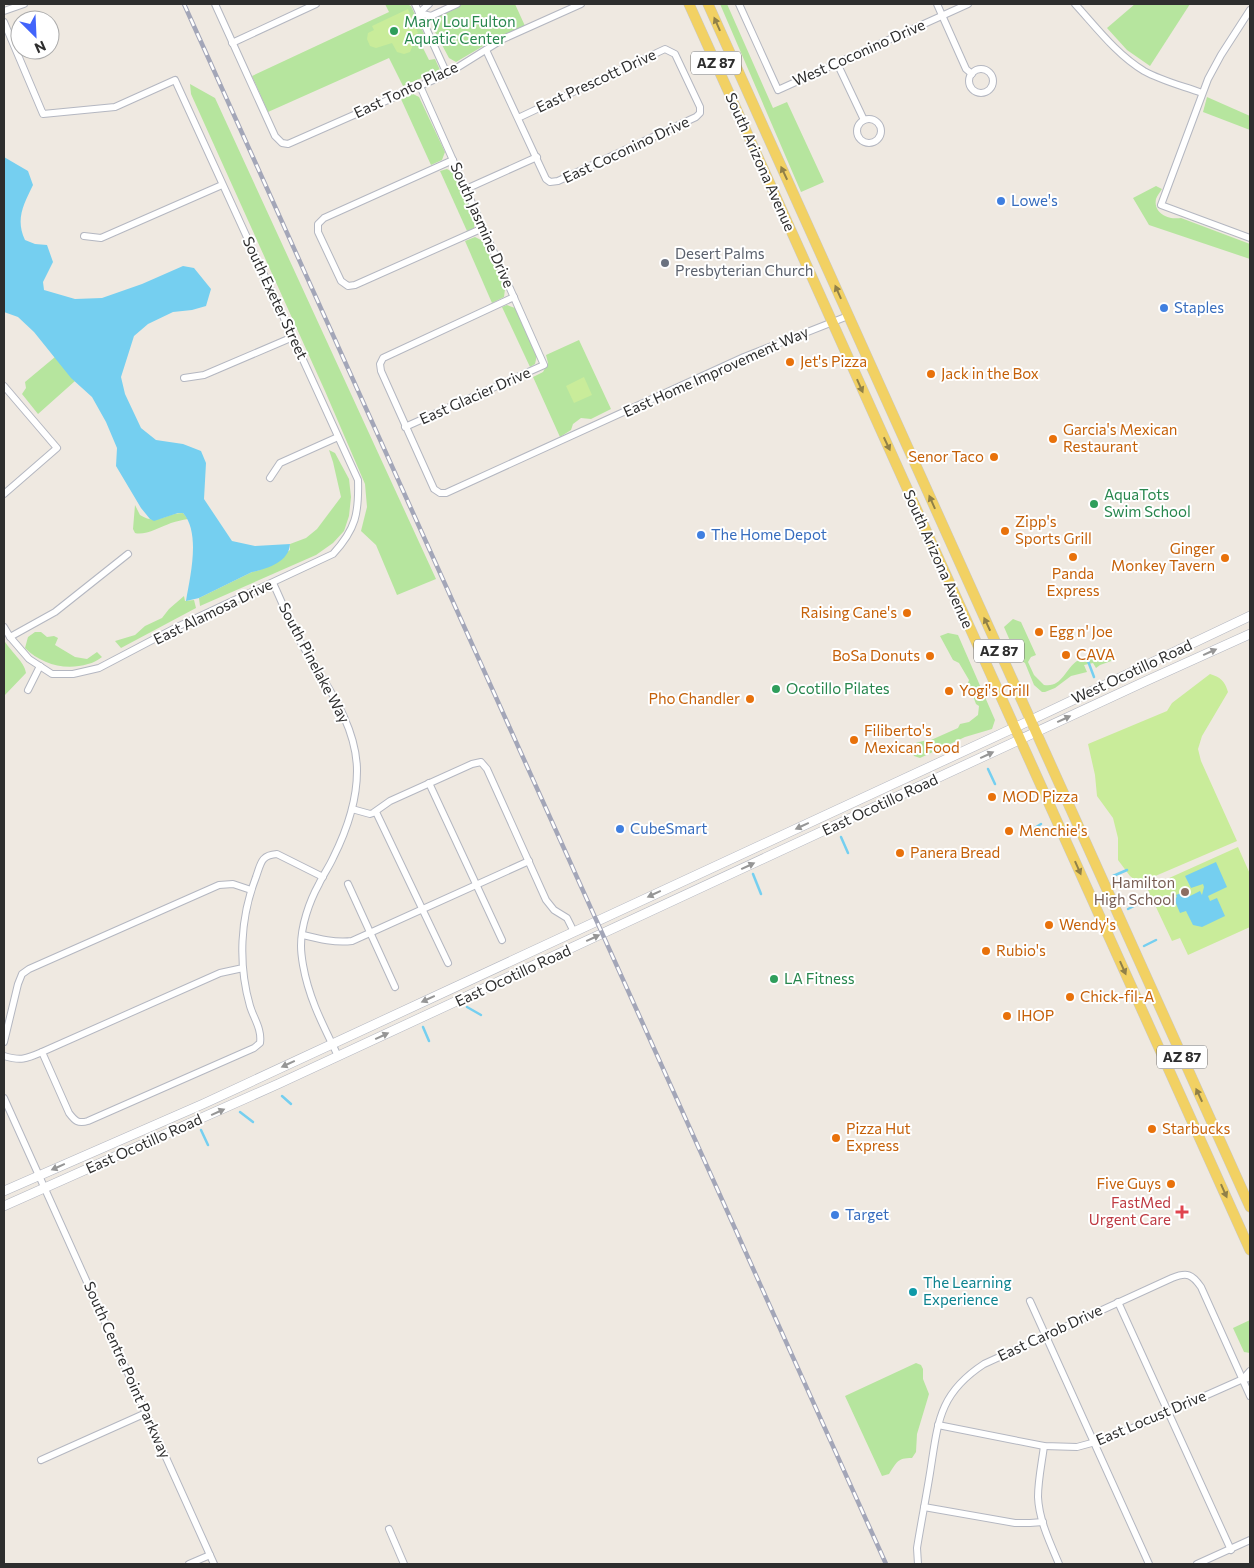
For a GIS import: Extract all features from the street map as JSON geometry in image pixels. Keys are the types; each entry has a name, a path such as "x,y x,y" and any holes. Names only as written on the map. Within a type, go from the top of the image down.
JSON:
{"main road":[{"name":"South Arizona Avenue","path":"689,4 1250,1250"},
{"name":"South Arizona Avenue","path":"708,4 1250,1207"},
{"name":"West Ocotillo Road","path":"1014,728 1250,616"},
{"name":"West Ocotillo Road","path":"1020,740 1250,634"},
{"name":"East Ocotillo Road","path":"4,1192 203,1104 1014,728"},
{"name":"East Ocotillo Road","path":"4,1206 157,1139 338,1056 1020,740"},
{"path":"846,806 852,819"}],"street":[{"path":"4,11 24,4"},
{"path":"215,4 232,43 316,4"},
{"path":"415,4 447,74"},
{"path":"419,13 429,4"},
{"path":"419,13 431,16 457,4"},
{"name":"East Tonto Place","path":"232,43 275,136 282,143 288,144 447,74 503,40 581,4"},
{"name":"West Coconino Drive","path":"739,4 778,90 968,4"},
{"path":"937,4 966,69 972,74"},
{"path":"1075,4 1119,51 1138,67 1202,93"},
{"path":"1250,10 1214,67 1202,93 1161,205 1250,238"},
{"name":"South Exeter Street","path":"4,22 43,114 116,107 175,80 358,480 359,502 355,520"},
{"name":"East Prescott Drive","path":"518,118 665,49 673,52 700,107 700,113"},
{"path":"466,189 536,157 486,50"},
{"path":"837,63 864,120"},
{"name":"South Jasmine Drive","path":"420,86 544,365"},
{"name":"East Coconino Drive","path":"536,157 546,179 550,182 558,182 696,117 700,113"},
{"path":"453,160 324,218 318,224 318,232 341,281 348,286 355,285 484,228"},
{"path":"84,236 101,238 222,185"},
{"path":"406,428 381,371 380,364 384,358 514,297"},
{"name":"East Home Improvement Way","path":"406,428 434,489 440,493 446,492 744,357 848,316"},
{"path":"184,378 204,375 293,337"},
{"name":"East Glacier Drive","path":"406,428 544,365"},
{"path":"4,386 57,448 4,494"},
{"path":"270,478 280,463 338,437"},
{"name":"East Alamosa Drive","path":"40,666 52,674 73,674 98,668 179,626 333,554 346,540 355,520"},
{"path":"10,637 55,612 128,554"},
{"name":"South Pinelake Way","path":"273,583 299,639 337,703 354,748 357,770 356,797 348,824 308,910 301,946 308,988 312,1000 338,1056"},
{"path":"4,627 29,659 40,666 28,690"},
{"path":"352,810 370,814 376,812 386,803 429,783 476,762 483,764 487,769 549,905 567,918 574,932"},
{"path":"429,783 502,940"},
{"path":"376,812 448,963"},
{"path":"42,1052 70,1113 75,1121 81,1123 254,1048 260,1043 261,1036 250,1007 243,968 242,944 244,921 251,890 262,862 270,854 277,854 323,877"},
{"path":"303,935 341,942 352,941 529,861"},
{"path":"4,1042 18,984 22,974 28,969 219,885 233,884 251,890"},
{"path":"348,884 395,987"},
{"path":"4,1056 26,1059 220,973 243,968"},
{"name":"South Centre Point Parkway","path":"4,1098 214,1564"},
{"name":"East Carob Drive","path":"918,1564 916,1548 940,1416 956,1388 968,1374 984,1364 1118,1302 1181,1275 1188,1275 1196,1280 1201,1287 1242,1379"},
{"path":"1030,1301 1149,1564"},
{"path":"1118,1302 1230,1550"},
{"name":"East Locust Drive","path":"1242,1379 1250,1371"},
{"name":"East Locust Drive","path":"938,1425 1044,1446 1077,1447 1094,1444 1110,1438 1242,1379 1250,1378"},
{"path":"1242,1379 1250,1396"},
{"path":"41,1460 146,1413"},
{"path":"1044,1446 1038,1497 1048,1538 1060,1564"},
{"path":"924,1507 1015,1523 1043,1522"},
{"path":"389,1529 404,1564"},
{"path":"1198,1564 1250,1540"},
{"path":"189,1564 210,1555"}],"green space":[{"path":"385,4 407,4 411,6 426,38 421,44 429,60 435,59 440,70 403,86 389,58 268,112 252,76 389,12"},
{"path":"463,4 515,4 525,26 490,42 456,62 449,58 434,30 435,18"},
{"path":"720,4 727,4 773,108 787,102 824,182 801,192"},
{"path":"1135,4 1190,4 1150,66 1127,50 1107,28"},
{"name":"Mary Lou Fulton Aquatic Center","path":"408,9 418,33 409,37 413,45 410,52 404,54 397,52 392,43 376,48 370,46 367,39 368,33 374,30 372,26"},
{"path":"190,84 215,98 436,579 397,595 376,545 361,531 367,507 365,484 191,94"},
{"path":"413,94 419,97 445,152 442,160 431,165 401,99"},
{"path":"1207,97 1250,116 1250,130 1203,112"},
{"path":"447,169 454,173 475,221 474,228 467,231 440,171"},
{"path":"1156,186 1162,189 1156,199 1156,204 1157,209 1163,215 1181,218 1250,244 1250,259 1149,225 1133,198"},
{"path":"475,237 483,241 505,289 504,297 492,303 465,241"},
{"path":"507,305 515,308 537,355 535,364 530,367 502,307"},
{"path":"579,340 611,409 591,419 581,418 573,424 571,430 560,437 533,377 543,372 548,363 546,355"},
{"path":"55,357 75,381 38,414 22,394 26,388 25,382"},
{"path":"584,377 592,395 574,403 566,386"},
{"path":"329,450 335,453 349,479 351,497 349,516 344,531 333,543 316,555 200,606 199,598 252,572 260,570 290,550 290,544 306,538 317,529 341,497"},
{"path":"135,505 140,515 146,518 157,519 183,513 188,519 148,532 135,533 133,529"},
{"path":"184,596 185,601 194,600 196,608 121,648 115,641 135,635 145,626 162,618"},
{"path":"1013,619 1021,622 1036,655 1031,657 1028,662 1034,675 1044,685 1055,684 1073,664 1096,652 1102,650 1109,653 1112,652 1115,654 1114,660 1096,668 1093,663 1084,665 1087,672 1071,676 1055,688 1042,692 1034,685 1025,663 1018,659 1004,627"},
{"path":"35,632 41,632 47,637 54,636 58,638 55,645 75,657 87,659 97,652 102,657 92,663 79,666 54,665 31,654 25,648 28,637"},
{"path":"948,633 958,635 995,720 992,729 965,737 920,758 914,756 909,745 931,740 958,728 960,724 969,722 978,715 979,706 976,704 973,696 968,695 965,688 969,680 959,663 953,660 940,636"},
{"path":"4,640 23,665 26,673 4,696"},
{"path":"1210,674 1222,680 1228,692 1202,736 1198,749 1201,761 1237,841 1139,883 1130,876 1118,860 1118,838 1113,818 1097,796 1095,775 1088,744 1167,711 1172,703"},
{"path":"1238,847 1250,874 1250,927 1188,955 1180,938 1172,941 1147,888"},
{"path":"1250,1320 1250,1353 1244,1352 1233,1328"},
{"path":"916,1363 921,1365 923,1369 923,1379 929,1394 917,1434 916,1452 912,1458 903,1459 898,1462 889,1474 882,1476 845,1396"}],"water":[{"path":"4,157 28,171 33,185 22,212 21,225 25,240 35,244 47,245 53,262 43,282 44,290 75,299 102,298 142,284 183,266 194,268 211,289 206,306 173,312 148,324 134,336 121,377 125,394 141,428 156,440 183,444 201,451 206,463 204,499 232,541 255,546 290,544 286,556 276,564 252,572 199,598 186,601 192,568 193,543 192,532 183,513 154,521 150,519 141,508 116,466 117,448 106,422 92,397 71,378 34,332 18,317 4,312"},
{"path":"1216,862 1227,887 1208,896 1210,901 1217,898 1225,916 1202,927 1193,925 1186,911 1180,913 1174,899 1177,897 1176,895 1183,892 1184,895 1188,894 1190,896 1200,891 1202,895 1203,884 1191,888 1185,876"}],"waterway":[{"path":"1088,661 1094,677"},
{"path":"988,769 995,784"},
{"path":"1033,829 1041,824"},
{"path":"841,837 848,853"},
{"path":"1113,876 1127,870"},
{"path":"753,874 761,894"},
{"path":"1128,909 1138,904"},
{"path":"1079,929 1087,926"},
{"path":"1144,946 1156,940"},
{"path":"467,1007 481,1015"},
{"path":"423,1027 429,1041"},
{"path":"282,1096 291,1104"},
{"path":"240,1112 253,1122"},
{"path":"201,1130 208,1145"}],"railway":[{"path":"184,4 886,1564"}],"place":[{"name":"Mary Lou Fulton Aquatic Center","path":"394,31"},
{"name":"Lowe's","path":"1001,201"},
{"name":"Desert Palms Presbyterian Church","path":"665,263"},
{"name":"Staples","path":"1164,308"},
{"name":"Jet's Pizza","path":"790,362"},
{"name":"Jack in the Box","path":"931,374"},
{"name":"Garcia's Mexican Restaurant","path":"1053,439"},
{"name":"Senor Taco","path":"994,457"},
{"name":"AquaTots Swim School","path":"1094,504"},
{"name":"Zipp's Sports Grill","path":"1005,531"},
{"name":"The Home Depot","path":"701,535"},
{"name":"Panda Express","path":"1073,557"},
{"name":"Ginger Monkey Tavern","path":"1225,558"},
{"name":"Raising Cane's","path":"907,613"},
{"name":"Egg n' Joe","path":"1039,632"},
{"name":"CAVA","path":"1066,655"},
{"name":"BoSa Donuts","path":"930,656"},
{"name":"Ocotillo Pilates","path":"776,689"},
{"name":"Yogi's Grill","path":"949,691"},
{"name":"Pho Chandler","path":"750,699"},
{"name":"Filiberto's Mexican Food","path":"854,740"},
{"name":"MOD Pizza","path":"992,797"},
{"name":"CubeSmart","path":"620,829"},
{"name":"Menchie's","path":"1009,831"},
{"name":"Panera Bread","path":"900,853"},
{"name":"Hamilton High School","path":"1185,892"},
{"name":"Wendy's","path":"1049,925"},
{"name":"Rubio's","path":"986,951"},
{"name":"LA Fitness","path":"774,979"},
{"name":"Chick-fil-A","path":"1070,997"},
{"name":"IHOP","path":"1007,1016"},
{"name":"Starbucks","path":"1152,1129"},
{"name":"Pizza Hut Express","path":"836,1138"},
{"name":"Five Guys","path":"1171,1184"},
{"name":"FastMed Urgent Care","path":"1182,1212"},
{"name":"Target","path":"835,1215"},
{"name":"The Learning Experience","path":"913,1292"}]}
